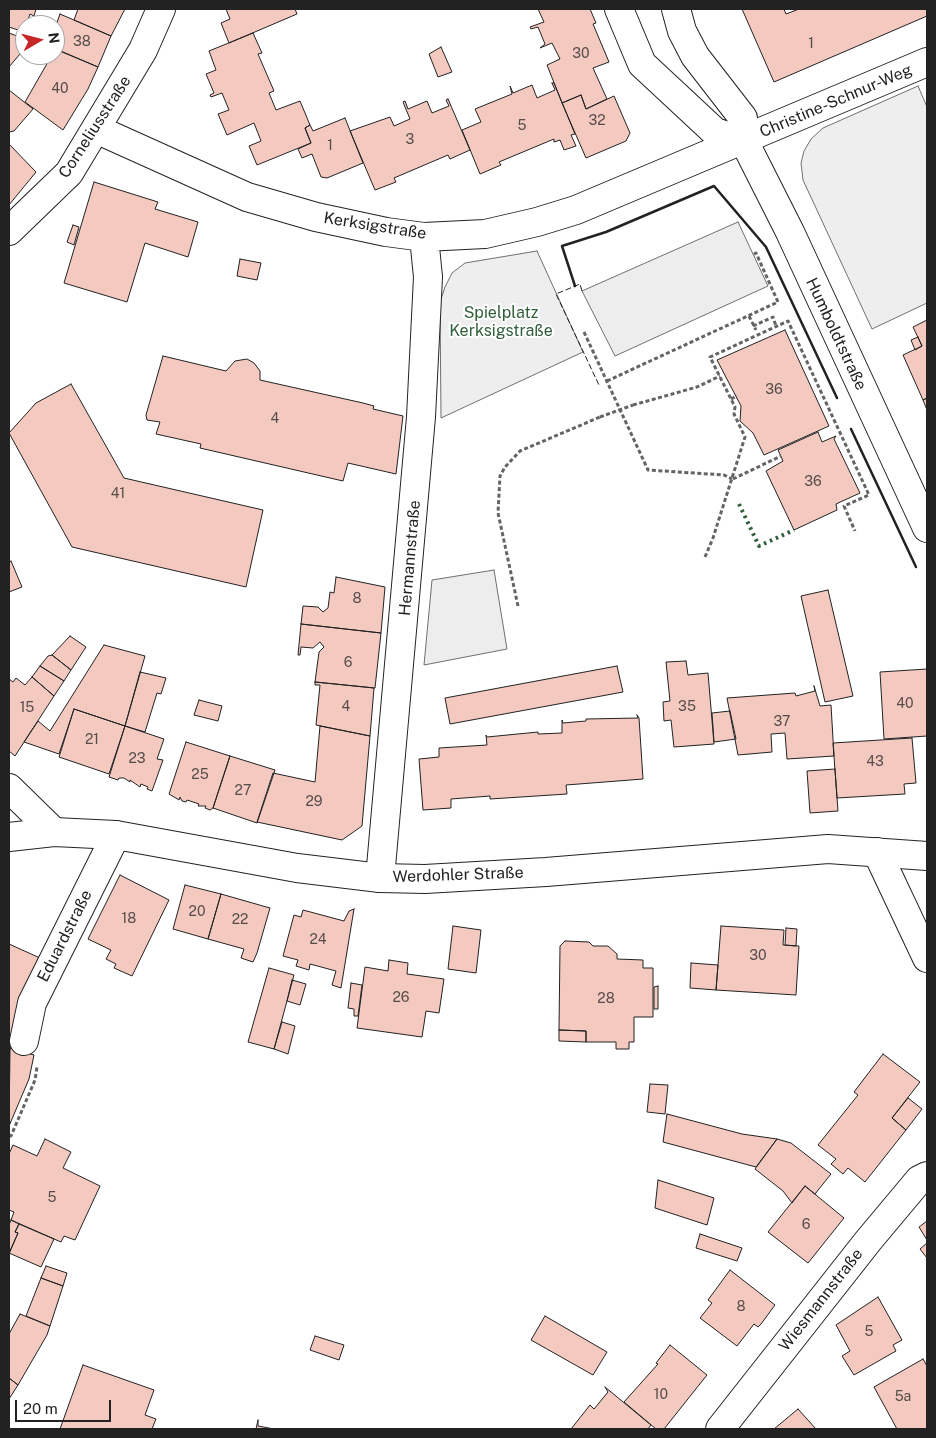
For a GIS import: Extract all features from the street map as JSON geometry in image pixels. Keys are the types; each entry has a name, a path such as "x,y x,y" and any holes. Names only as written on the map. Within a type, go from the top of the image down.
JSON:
{"street":[{"name":"Corneliusstraße","path":"9,231 69,173 143,50 161,9"},
{"path":"619,9 642,64 715,132 744,141"},
{"name":"Humboldtstraße","path":"676,9 682,32 695,56 743,118 744,141 790,232 927,528"},
{"name":"Christine-Schnur-Weg","path":"744,141 927,62"},
{"name":"Kerksigstraße","path":"96,129 247,198 316,217 386,232 424,237 485,234 568,213 744,141"},
{"name":"Hermannstraße","path":"380,878 421,417 428,277 424,237"},
{"path":"9,788 54,832"},
{"name":"Werdohler Straße","path":"9,837 54,832 116,835 252,860 380,878 425,879 537,873 828,849 927,856"},
{"name":"Eduardstraße","path":"24,1041 32,1003 116,835"},
{"path":"877,852 927,958"},
{"name":"Wiesmannstraße","path":"720,1429 868,1241 919,1180 927,1176"}],"path":[{"path":"607,381 778,302 756,253 753,255"},
{"path":"749,316 754,328 773,317 776,326"},
{"path":"705,557 713,538 745,437 734,414 735,408 731,398 710,357 788,321 869,495 844,506 855,531"},
{"path":"584,332 648,470 724,475 732,479"},
{"path":"807,377 812,375"},
{"path":"518,606 498,513 500,476 505,467 520,451 600,417 633,404 697,387 720,376"},
{"path":"731,398 737,396"},
{"path":"732,479 781,456"},
{"path":"848,467 854,464"},
{"path":"9,1136 11,1136 35,1080 38,1065"}],"green space":[{"path":"918,86 927,107 927,303 872,329 803,180 801,163 804,151 811,139 823,128"},
{"name":"Spielplatz Kerksigstraße","path":"537,251 583,352 441,418 440,302 452,273 465,263"}],"shaded area":[{"path":"738,222 768,286 615,356 582,291"},
{"path":"494,570 507,649 424,665 432,580"}],"building":[{"path":"9,9 36,9 34,15 15,15 15,29 9,27"},
{"path":"78,9 125,9 111,36 74,20"},
{"path":"226,9 295,9 297,14 229,43 221,23 230,19"},
{"path":"538,9 590,9 596,23 593,24 609,62 593,68 607,99 586,109 581,95 562,103 547,65 560,59 552,43 540,48 545,44 538,27 531,29 530,27 544,22"},
{"path":"742,9 784,9 786,14 799,9 927,9 927,16 774,82"},
{"path":"65,16 111,36 98,67 65,53"},
{"path":"9,33 15,35 15,60 9,67"},
{"path":"253,33 262,53 258,54 274,91 269,93 276,110 300,101 310,125 305,128 311,143 257,165 249,146 261,141 254,123 227,135 218,114 229,110 222,93 211,97 210,95 214,93 206,74 216,70 209,51"},
{"path":"441,47 452,72 438,77 429,54"},
{"path":"65,53 98,67 88,89 63,130 25,102 46,65 65,65"},
{"path":"552,83 554,83 575,134 571,135 576,146 564,150 560,140 554,142 554,139 499,162 501,165 480,174 462,130 481,122 475,109 512,94 510,86 513,93 532,85 537,98 555,90"},
{"path":"9,90 33,109 14,131 9,132"},
{"path":"581,95 586,109 614,96 630,133 626,141 586,158 562,103"},
{"path":"448,99 470,150 450,159 448,155 394,178 396,182 375,190 350,131 390,117 394,126 410,119 403,102 405,101 408,109 427,101 432,113 449,106 446,100"},
{"path":"345,118 363,163 327,178 321,177 312,154 302,158 298,149 311,143 305,128 310,125 313,131"},
{"path":"9,144 36,172 9,205"},
{"path":"94,182 158,202 155,209 198,222 188,257 145,243 127,302 64,283"},
{"path":"73,225 79,227 74,245 67,242"},
{"path":"240,259 261,263 257,280 237,276"},
{"path":"927,320 927,398 923,400 903,355 922,346 913,327"},
{"path":"785,330 829,426 764,455 753,433 740,421 741,406 717,360"},
{"path":"918,337 922,346 915,350 911,340"},
{"path":"163,356 226,371 235,361 247,359 254,363 260,371 260,380 363,403 374,406 373,409 403,416 396,474 348,463 343,481 200,448 201,444 156,434 160,422 147,420 146,415"},
{"path":"71,384 124,478 263,510 246,587 72,547 9,433 36,403"},
{"path":"927,398 927,410 923,400"},
{"path":"818,432 822,442 836,436 834,439 860,493 836,504 837,510 794,530 766,471 783,461 778,450"},
{"path":"11,561 22,587 9,592 9,563"},
{"path":"336,577 385,587 381,633 301,624 303,606 318,607 323,612 328,608 330,592 334,593"},
{"path":"828,590 853,696 825,702 801,596"},
{"path":"301,624 381,633 375,688 315,682 319,652 324,647 320,642 313,648 301,647 300,655 298,655"},
{"path":"70,636 86,647 71,670 52,655"},
{"path":"104,645 145,656 125,726 74,709 59,754 24,742 38,721 50,731"},
{"path":"52,655 71,670 64,681 40,666 48,656"},
{"path":"686,661 688,675 708,673 714,744 674,747 671,720 664,721 663,702 670,701 666,662"},
{"path":"40,666 64,681 54,696 32,677"},
{"path":"617,666 623,692 450,724 445,698"},
{"path":"927,669 927,736 884,739 880,672"},
{"path":"140,672 166,678 161,694 157,693 145,732 125,726"},
{"path":"32,677 54,696 15,756 9,751 9,679 13,682 16,678 25,685"},
{"path":"315,682 374,688 370,736 316,725 320,685 315,685"},
{"path":"814,686 820,706 831,705 834,756 787,759 785,733 771,734 772,752 738,755 727,698 795,693 796,696 815,691"},
{"path":"199,700 222,706 218,721 194,715"},
{"path":"74,709 125,726 109,774 59,757"},
{"path":"730,711 736,739 714,742 712,713"},
{"path":"637,715 639,718 643,779 566,785 567,794 490,799 490,796 451,799 451,808 423,810 419,759 439,757 439,748 487,745 486,735 487,737 538,732 538,734 562,733 562,720 563,723 586,721 586,719 638,718"},
{"path":"125,726 164,739 157,759 163,760 152,791 147,789 148,787 141,784 140,787 124,778 119,778 118,780 109,777"},
{"path":"320,726 370,736 362,826 342,840 257,822 273,773 315,782"},
{"path":"912,738 916,783 904,784 905,794 837,798 833,743"},
{"path":"186,742 230,756 213,808 210,810 205,808 206,806 198,806 199,804 187,800 186,802 182,801 180,797 179,800 169,794"},
{"path":"230,756 275,770 257,823 213,808"},
{"path":"835,769 838,811 810,813 807,771"},
{"path":"120,875 169,900 132,976 114,968 116,964 106,959 111,950 88,939"},
{"path":"185,885 221,894 208,939 173,929"},
{"path":"221,894 270,908 253,962 241,958 244,949 208,939"},
{"path":"354,909 341,988 332,985 336,971 310,964 309,970 296,966 298,960 283,956 294,915 301,917 303,910 344,921 349,911"},
{"path":"453,926 481,930 476,973 448,969"},
{"path":"721,926 784,930 783,945 799,946 796,995 716,990"},
{"path":"786,928 797,929 796,946 785,945"},
{"path":"565,941 589,942 593,946 608,946 617,954 617,959 643,960 643,968 653,968 653,1017 634,1017 634,1042 629,1042 629,1049 616,1049 616,1042 586,1042 586,1031 559,1030 560,946"},
{"path":"9,944 40,958 19,1000 9,1054"},
{"path":"389,960 408,963 407,974 444,979 439,1013 426,1011 422,1037 357,1028 365,967 388,971"},
{"path":"691,963 718,965 716,990 690,988"},
{"path":"269,968 294,975 274,1049 248,1042"},
{"path":"292,980 306,984 300,1005 287,1001"},
{"path":"351,983 362,985 358,1016 354,1016 354,1009 348,1008"},
{"path":"658,986 658,1009 654,1009 654,987"},
{"path":"282,1022 295,1026 288,1054 274,1049"},
{"path":"559,1030 586,1031 586,1042 559,1041"},
{"path":"10,1048 34,1055 29,1079 9,1126"},
{"path":"883,1054 920,1082 892,1118 906,1130 865,1182 848,1168 843,1174 831,1164 836,1159 818,1145 858,1095 854,1092"},
{"path":"650,1084 668,1085 665,1114 647,1112"},
{"path":"908,1098 922,1109 906,1130 892,1118"},
{"path":"667,1114 742,1134 777,1139 756,1167 663,1142"},
{"path":"45,1139 71,1152 63,1168 100,1186 75,1240 64,1236 61,1242 11,1220 14,1212 9,1210 9,1154 13,1145 37,1156"},
{"path":"777,1139 791,1143 831,1174 815,1194 805,1186 792,1203 783,1191 755,1169"},
{"path":"658,1180 714,1198 707,1225 655,1208"},
{"path":"805,1186 844,1218 808,1263 768,1232"},
{"path":"11,1220 19,1224 15,1232 18,1233 9,1254 9,1225"},
{"path":"927,1221 927,1240 919,1227"},
{"path":"19,1224 54,1239 41,1267 9,1253 18,1233 15,1232"},
{"path":"700,1234 742,1248 737,1261 696,1248"},
{"path":"927,1243 927,1258 920,1249"},
{"path":"46,1266 67,1273 63,1286 41,1278"},
{"path":"730,1270 775,1305 761,1324 758,1327 754,1324 737,1346 700,1318 712,1303 708,1300"},
{"path":"41,1278 63,1286 50,1326 26,1316"},
{"path":"878,1297 902,1340 893,1345 896,1351 854,1375 842,1356 850,1351 836,1325"},
{"path":"20,1314 50,1326 47,1335 18,1385 9,1378 9,1334"},
{"path":"545,1316 607,1352 593,1375 531,1340"},
{"path":"315,1336 344,1345 339,1360 310,1350"},
{"path":"670,1345 707,1375 664,1429 656,1429 624,1402 658,1364 656,1363"},
{"path":"923,1359 927,1366 927,1429 897,1429 874,1387"},
{"path":"83,1365 154,1390 145,1415 156,1419 152,1429 60,1429"},
{"path":"9,1378 18,1385 9,1399"},
{"path":"605,1387 651,1425 648,1429 571,1429 590,1405 594,1409 608,1392"},
{"path":"798,1409 816,1429 774,1429"},
{"path":"258,1420 258,1426 274,1429 256,1429"}],"hedge":[{"path":"739,504 759,546 794,530"}],"fence":[{"path":"582,291 580,284 556,294 599,385"}],"wall":[{"path":"575,286 562,246 606,232 714,186 766,247 837,398"},
{"path":"851,429 916,567"}]}
